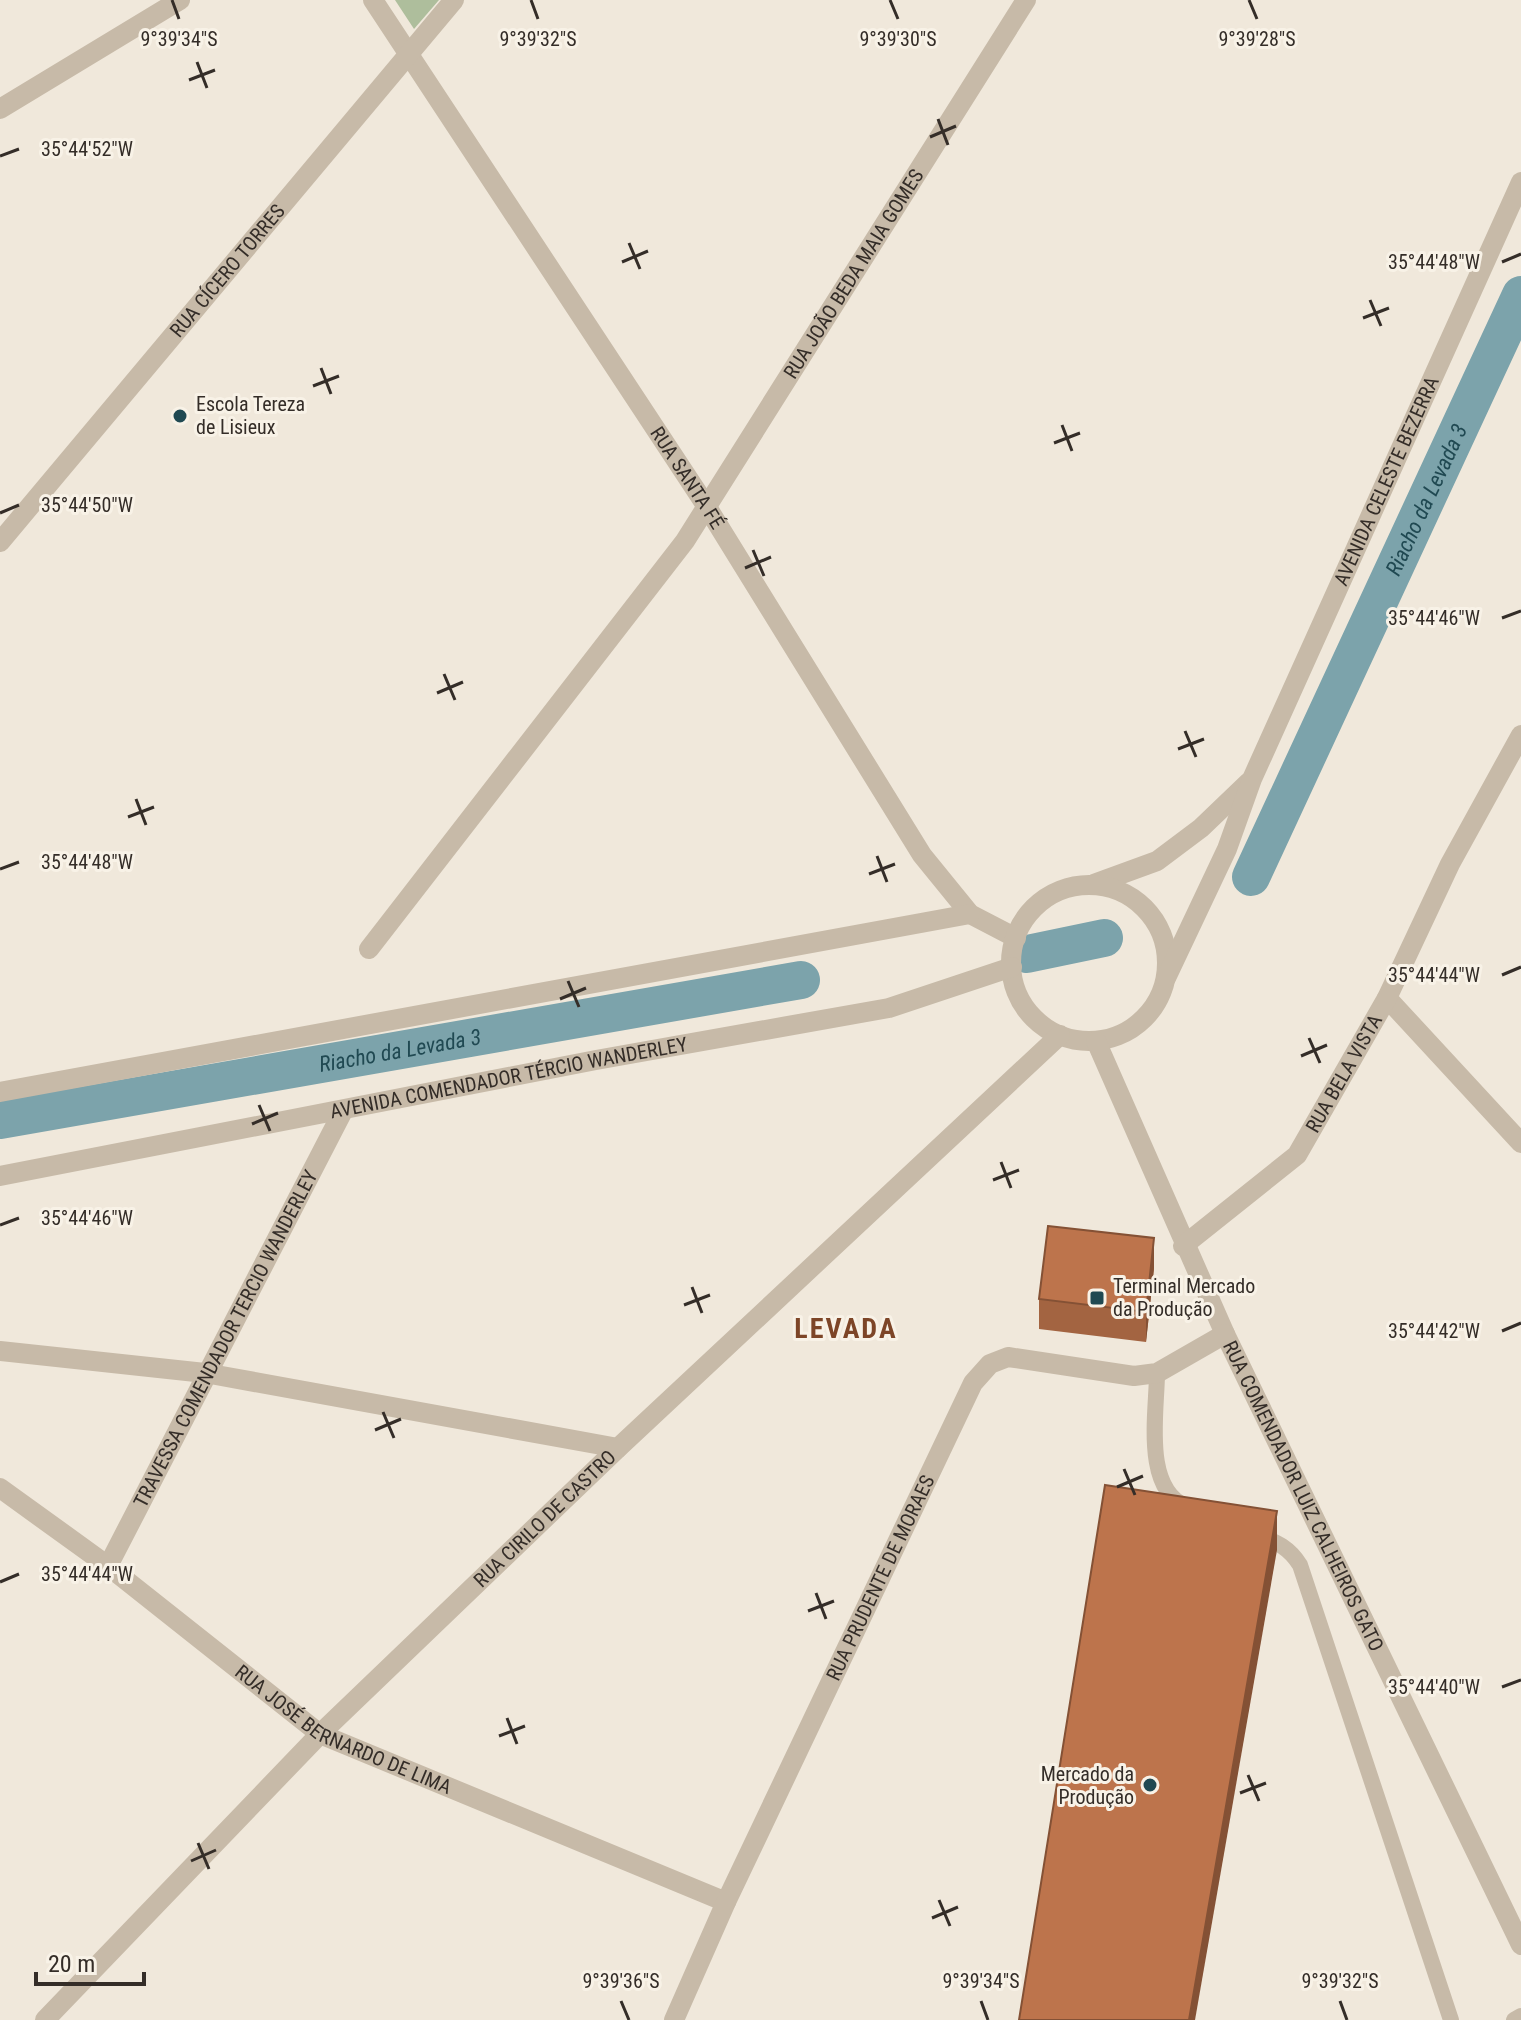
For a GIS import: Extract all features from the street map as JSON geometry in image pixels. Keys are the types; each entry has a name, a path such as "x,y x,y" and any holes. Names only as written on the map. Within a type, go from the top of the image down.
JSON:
{"street":[{"path":"0,109 180,0"},
{"name":"RUA SANTA FÉ","path":"373,0 707,507 922,855 970,914 1016,938"},
{"name":"RUA CÍCERO TORRES","path":"0,542 454,0"},
{"name":"RUA JOÃO BEDA MAIA GOMES","path":"369,949 685,541 1026,0"},
{"name":"AVENIDA CELESTE BEZERRA","path":"1166,978 1227,849 1252,779 1521,182"},
{"name":"RUA BELA VISTA","path":"1183,1246 1297,1155 1387,998 1450,864 1521,735"},
{"name":"AVENIDA CELESTE BEZERRA","path":"1093,885 1157,861 1201,828 1252,779"},
{"path":"1093,885 1119,890 1141,905 1158,925 1167,951 1166,978 1158,1001 1142,1021 1121,1035 1096,1041 1060,1035 1041,1024 1026,1008 1016,989 1012,967 1016,938 1027,915 1046,898 1068,888 1093,885"},
{"path":"0,1092 970,914"},
{"name":"AVENIDA COMENDADOR TÉRCIO WANDERLEY","path":"0,1176 596,1060 889,1008 1012,967"},
{"path":"1387,998 1517,1129"},
{"name":"RUA CIRILO DE CASTRO","path":"45,2020 320,1734 618,1448 1060,1035"},
{"name":"RUA COMENDADOR LUIZ CALHEIROS GATO","path":"1096,1041 1183,1246 1521,1945"},
{"name":"TRAVESSA COMENDADOR TERCIO WANDERLEY","path":"108,1566 343,1111"},
{"name":"RUA PRUDENTE DE MORAES","path":"674,2020 726,1902 973,1383 990,1364 1008,1357 1134,1376 1157,1373 1225,1334"},
{"path":"0,1351 205,1373 618,1448"},
{"name":"RUA JOSÉ BERNARDO DE LIMA","path":"0,1488 108,1566 320,1734 726,1902"}],"lane":[{"path":"1157,1373 1160,1477 1170,1495 1181,1504 1209,1515"},
{"path":"1238,1527 1280,1543 1300,1565 1451,2020"},
{"path":"1514,2020 1521,2016"}],"green space":[{"path":"395,0 439,0 414,29"}],"building":[{"path":"1048,1226 1154,1238 1146,1312 1039,1299"},
{"name":"Mercado da Produção","path":"1105,1485 1277,1511 1189,2020 1019,2020"}],"waterway":[{"name":"Riacho da Levada 3","path":"1251,877 1521,295"},
{"name":"Riacho da Levada 3","path":"1027,954 1104,938"},
{"name":"Riacho da Levada 3","path":"0,1120 801,980"}],"place":[{"name":"Escola Tereza de Lisieux","path":"180,416"},
{"name":"Terminal Mercado da Produção","path":"1097,1298"},
{"name":"Mercado da Produção","path":"1150,1785"}],"district":[{"name":"LEVADA","path":"846,1328"}]}
